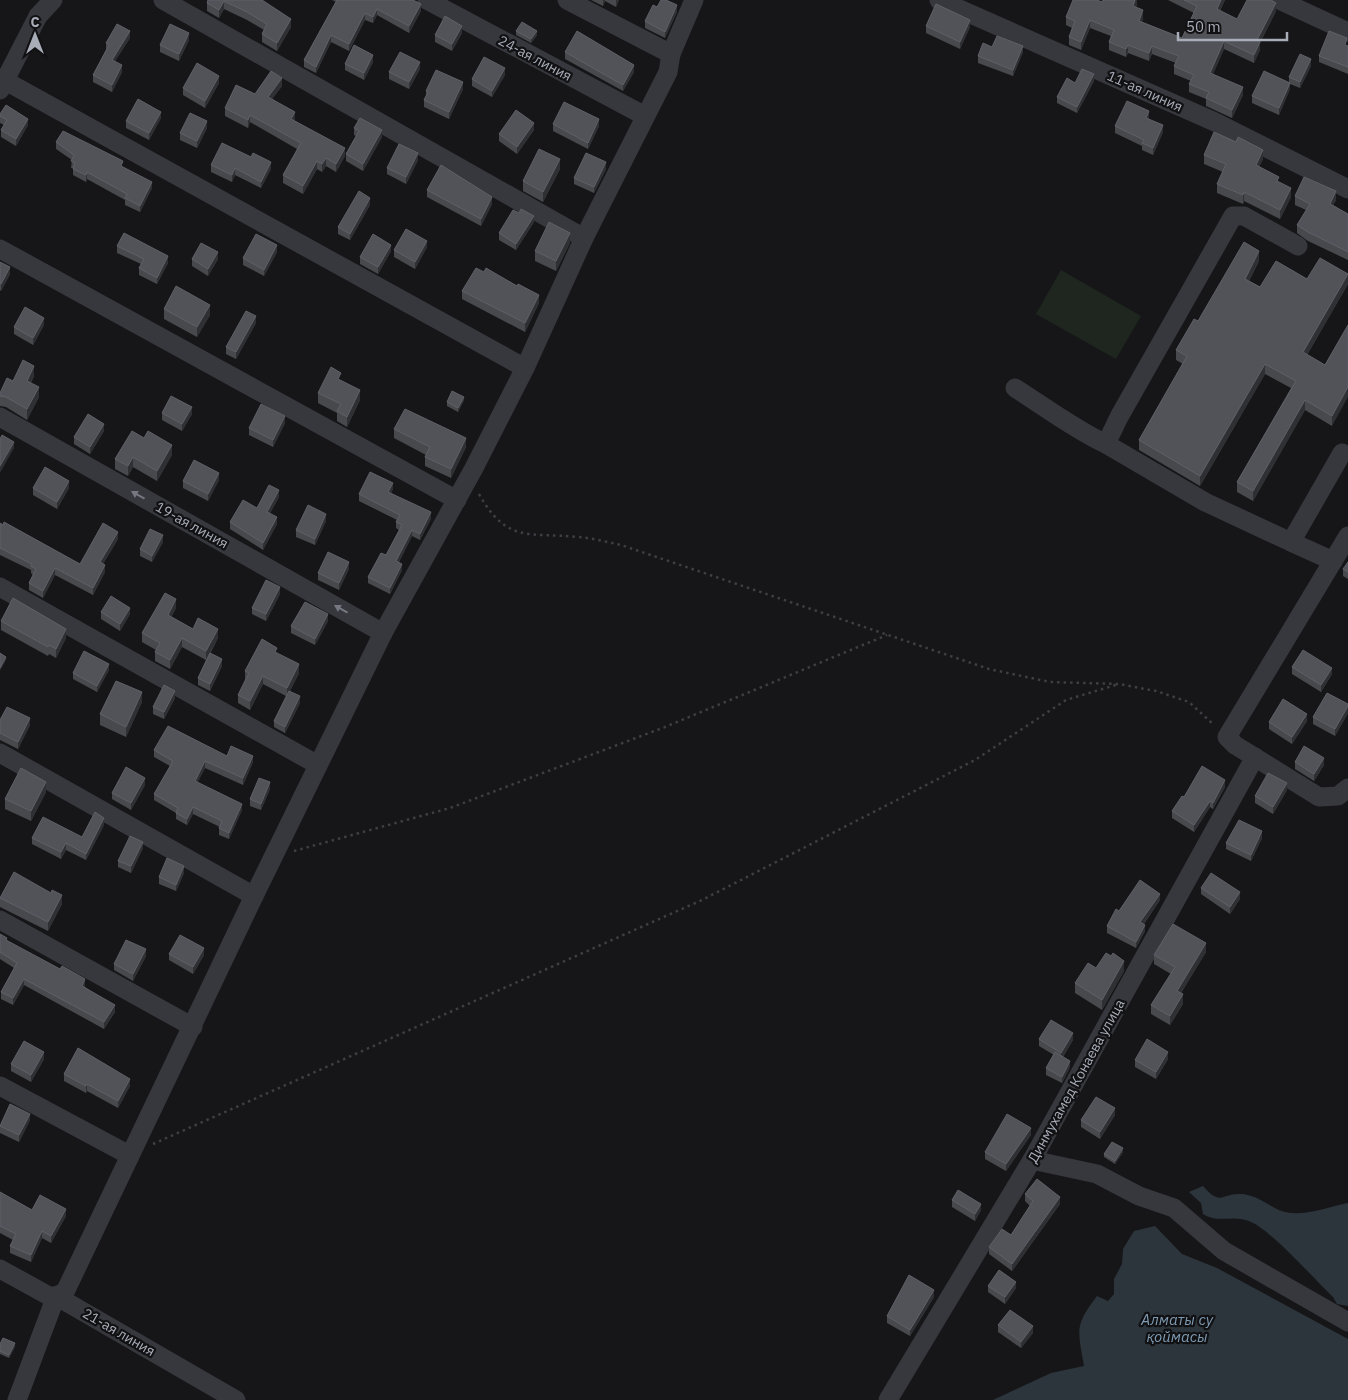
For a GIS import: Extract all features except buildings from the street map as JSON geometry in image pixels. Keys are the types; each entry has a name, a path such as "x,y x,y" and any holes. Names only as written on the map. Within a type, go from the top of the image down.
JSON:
{"street":[{"path":"53,0 38,16 2,83 524,368"},
{"path":"164,0 584,238"},
{"name":"24-ая линия","path":"427,0 644,116"},
{"path":"567,0 671,54"},
{"path":"17,1400 56,1296 65,1292 129,1155 193,1027 254,896 383,633 457,500 524,368 584,238 644,116 668,72 671,54 694,0"},
{"name":"11-ая линия","path":"939,0 1215,122 1348,190"},
{"path":"1279,0 1348,32"},
{"path":"1106,444 1118,417 1233,216 1244,216 1298,246"},
{"path":"0,249 457,500"},
{"path":"1015,388 1064,419 1077,430 1106,444 1204,502 1332,561"},
{"name":"19-ая линия","path":"0,417 383,633"},
{"path":"1291,542 1342,453"},
{"path":"1348,536 1227,737 1235,745 1319,797 1338,796 1348,788"},
{"path":"0,587 318,765"},
{"path":"0,753 254,896"},
{"name":"Динмухамед Конаева улица","path":"888,1400 1032,1160 1255,757"},
{"path":"0,920 193,1027"},
{"path":"0,1086 129,1155"},
{"path":"1032,1160 1097,1174 1139,1196 1174,1208 1224,1251 1348,1322"},
{"name":"21-ая линия","path":"0,1269 49,1296 56,1296 236,1400"}],"path":[{"path":"474,468 474,480 478,493 490,514 509,529 544,536 579,537 620,545 998,671 1050,682 1119,684 1156,691 1190,702 1227,737"},
{"path":"273,857 450,808 665,728 889,634"},
{"path":"129,1155 702,900 976,760 1066,700 1119,684"}],"shaded area":[{"path":"1061,270 1141,316 1116,359 1036,314"}],"water":[{"path":"1203,1186 1214,1196 1222,1198 1234,1194 1245,1194 1256,1197 1279,1210 1287,1212 1305,1213 1348,1203 1348,1306 1337,1304 1333,1297 1293,1256 1260,1227 1245,1220 1215,1218 1203,1214 1201,1203 1189,1192"},
{"name":"Алматы су қоймасы","path":"1155,1226 1182,1254 1217,1268 1348,1339 1348,1400 993,1400 1051,1373 1084,1366 1079,1336 1084,1315 1097,1296 1108,1301 1114,1294 1114,1279 1122,1264 1123,1249 1134,1231"}]}
